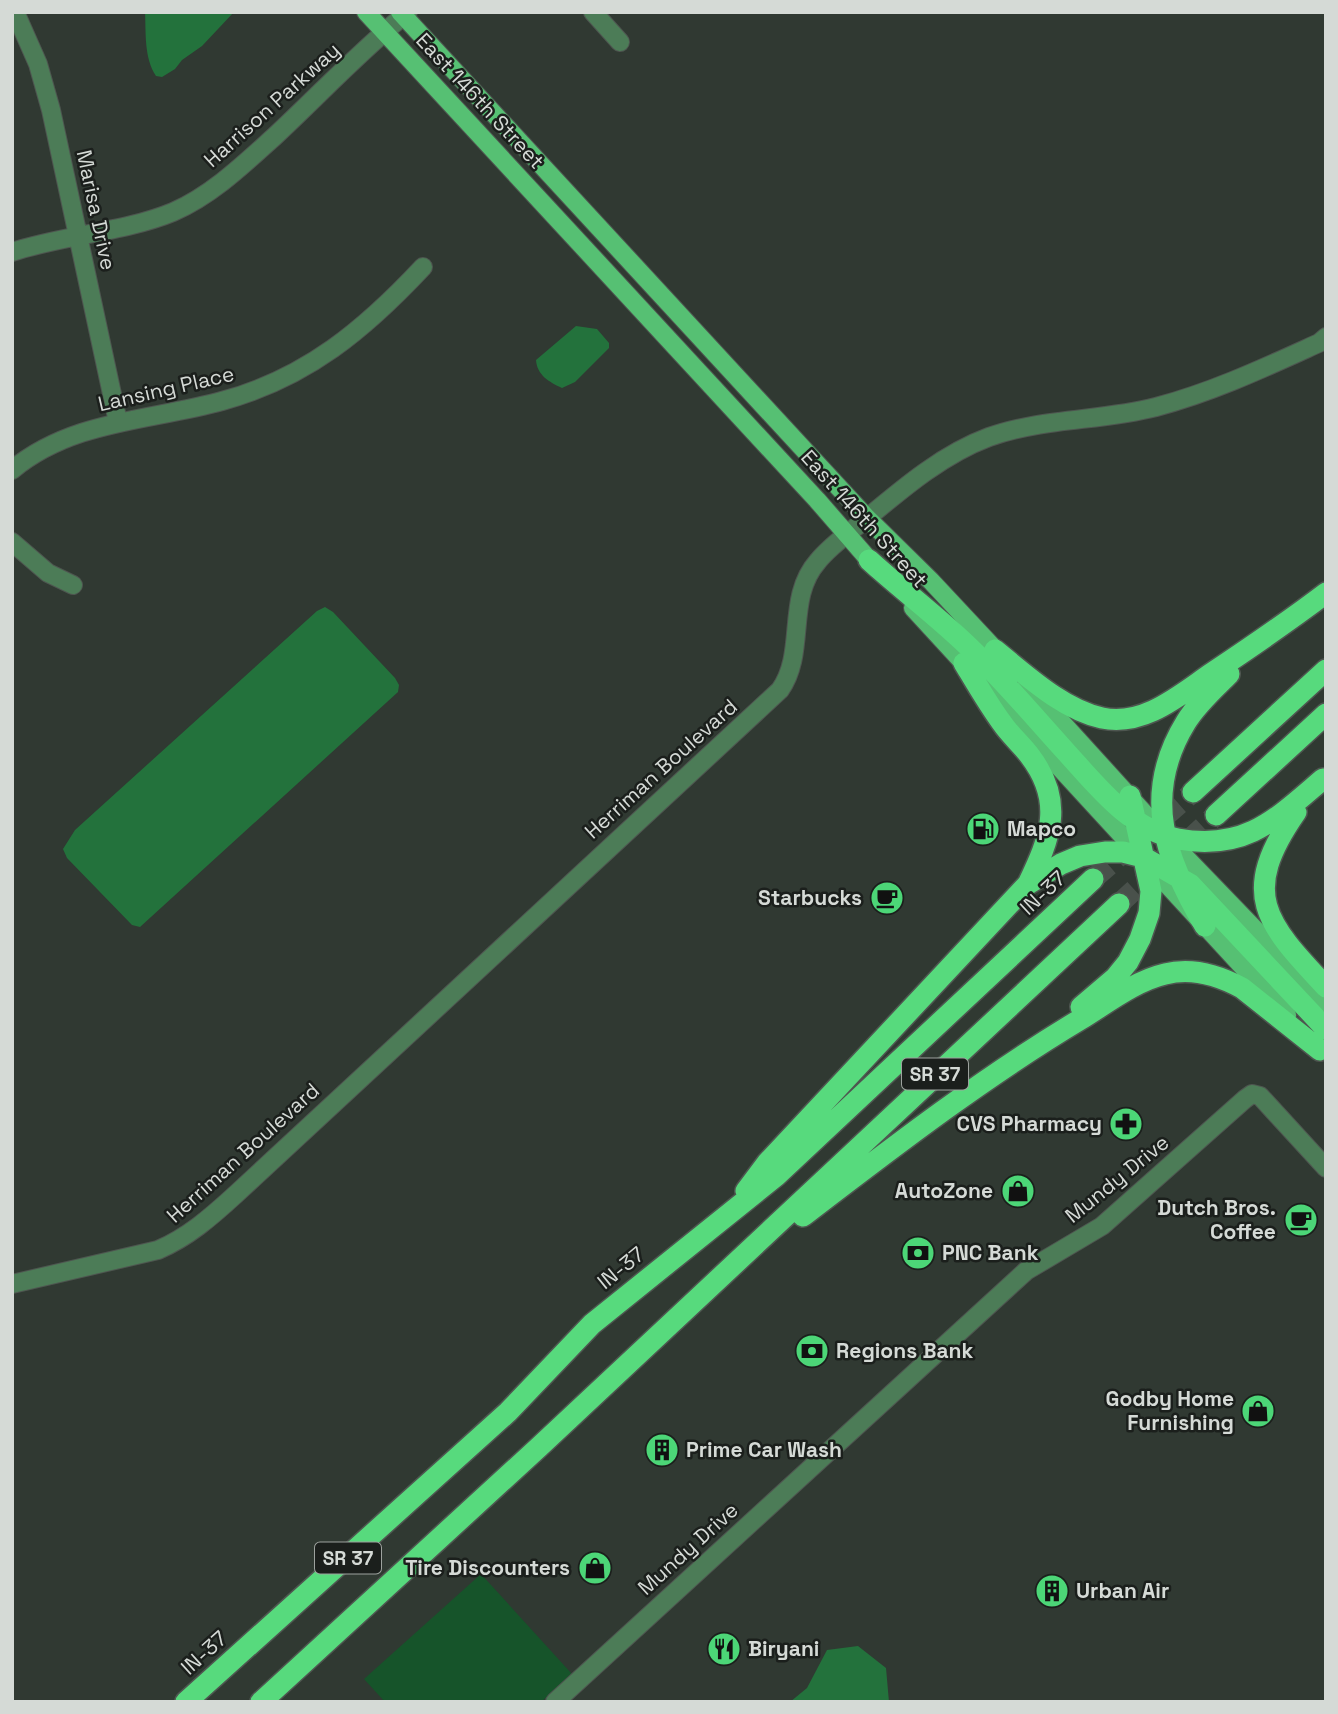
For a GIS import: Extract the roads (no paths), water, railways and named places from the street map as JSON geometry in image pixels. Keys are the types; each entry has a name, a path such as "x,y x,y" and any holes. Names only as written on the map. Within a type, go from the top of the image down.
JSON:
{"highway":[{"path":"869,560 973,651 1117,806 1155,832 1203,841 1237,838 1253,833 1272,822 1324,777"},
{"path":"995,650 1058,697 1088,714 1106,719 1140,716 1164,706 1263,640 1326,593"},
{"path":"1205,926 1168,853 1162,792 1174,743 1186,720 1201,701 1263,640"},
{"path":"964,663 1002,724 1032,759 1047,787 1051,804 1049,835 1028,884"},
{"path":"1193,792 1326,670"},
{"path":"1216,815 1326,714"},
{"path":"1324,777 1280,836 1269,859 1264,886 1275,928 1326,987"},
{"path":"754,1247 794,1223 888,1151 1031,1049 1115,978 1128,962 1140,939 1149,913 1151,891 1130,796"},
{"path":"730,1212 766,1163 1028,884 1080,856 1123,852 1143,858 1190,884 1326,1029"},
{"name":"IN-37","path":"186,1702 508,1412 592,1324 776,1176 1093,879"},
{"name":"SR 37","path":"261,1702 754,1247 1119,904"},
{"path":"1031,1049 1151,978 1185,971 1215,976 1242,988 1323,1054"}],"main road":[{"name":"East 146th Street","path":"366,12 398,20 867,518 931,581 1165,836 1326,1003"},
{"name":"East 146th Street","path":"398,20 869,560 1323,1054"}],"street":[{"name":"Marisa Drive","path":"15,12 34,52 51,110 118,422"},
{"path":"593,12 620,42"},
{"name":"Harrison Parkway","path":"12,252 153,220 175,211 244,165 398,20"},
{"name":"Lansing Place","path":"12,470 56,441 80,432 225,401 259,390 300,370 333,350 369,322 423,267"},
{"name":"Herriman Boulevard","path":"12,1284 158,1250 198,1227 235,1195 780,690 789,678 793,664 799,597 805,579 817,561 846,534 947,458 990,437 1046,424 1129,414 1194,396 1282,360 1326,337"},
{"path":"12,542 48,573 73,584"},
{"name":"Mundy Drive","path":"555,1702 1026,1271 1102,1226 1252,1094 1260,1096 1326,1168"}],"tunnel":[{"path":"1093,879 1193,792"},
{"path":"1119,904 1216,815"}],"place":[{"name":"Mapco","path":"983,829"},
{"name":"Starbucks","path":"887,898"},
{"name":"CVS Pharmacy","path":"1126,1124"},
{"name":"AutoZone","path":"1018,1191"},
{"name":"Dutch Bros. Coffee","path":"1301,1220"},
{"name":"PNC Bank","path":"918,1253"},
{"name":"Regions Bank","path":"812,1351"},
{"name":"Godby Home Furnishing","path":"1258,1411"},
{"name":"Prime Car Wash","path":"662,1450"},
{"name":"Tire Discounters","path":"595,1568"},
{"name":"Urban Air","path":"1052,1591"},
{"name":"Biryani","path":"724,1649"}]}
